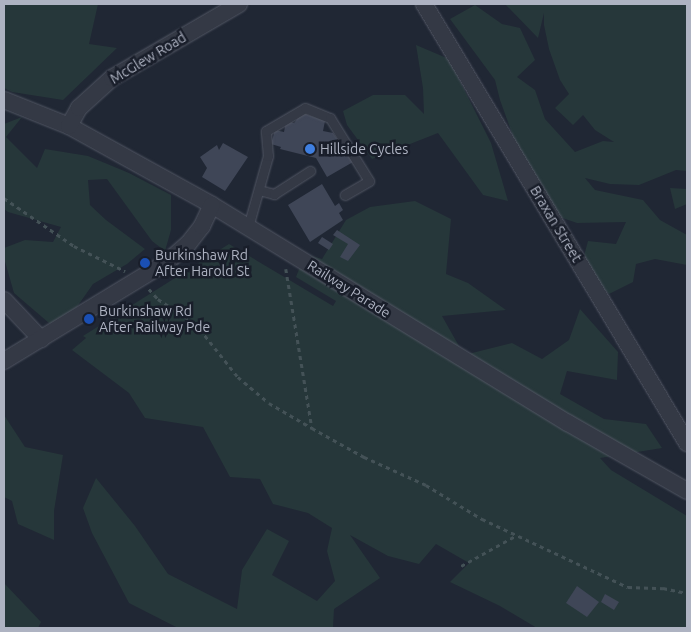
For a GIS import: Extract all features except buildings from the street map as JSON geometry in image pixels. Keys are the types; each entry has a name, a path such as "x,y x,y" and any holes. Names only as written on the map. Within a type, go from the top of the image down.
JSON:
{"street":[{"name":"McGlew Road","path":"69,126 79,108 112,78 239,4"},
{"name":"Braxan Street","path":"424,4 687,443"},
{"name":"Railway Parade","path":"4,100 69,126 212,205 568,423 686,486"},
{"path":"4,361 167,262 188,244 202,226 212,205"},
{"path":"4,300 41,339"}],"lane":[{"path":"248,227 268,156 266,131 305,108 330,118 369,181 345,195"},
{"path":"259,190 274,194 310,171"}],"path":[{"path":"4,198 74,246 139,278 158,299 195,323 238,377 269,403 312,428 364,457 426,486 482,519 628,587 663,588 687,593"},
{"path":"283,248 312,428"},
{"path":"461,566 517,535"}],"shaded area":[{"path":"4,4 98,4 89,44 117,48 63,100 12,92 4,88"},
{"path":"505,4 687,4 687,171 676,170 639,185 610,184 585,178 595,190 643,200 660,220 687,235 687,265 655,259 636,264 633,282 609,294 581,267 588,241 616,244 626,222 577,223 551,214 514,139 495,80 450,19 475,5 502,24 520,28 535,60 517,77 535,90 545,119 575,152 603,141 614,142 595,130 583,115 573,125 555,108 569,94 560,80 549,49 544,25 544,13 538,38"},
{"path":"416,45 449,59 491,143 508,201 483,195 438,133 372,159 347,125 343,111 373,95 405,95 424,114 423,88"},
{"path":"22,117 6,137 37,168 45,149 88,156 129,173 171,195 171,230 165,251 152,241 107,179 88,180 90,205 106,220 145,249 127,264 93,284 72,314 56,329 14,293 4,258 4,248 25,240 53,242 61,227 8,212 4,209 4,124"},
{"path":"670,188 687,189 687,204 675,209"},
{"path":"415,201 451,219 446,274 468,283 506,310 442,316 464,355 512,343 542,359 569,340 580,309 618,352 617,380 567,371 560,394 604,419 646,424 662,448 600,458 611,470 687,516 687,628 537,628 500,606 450,582 469,563 436,544 419,564 388,556 350,535 380,578 334,609 333,628 178,628 129,603 92,533 83,508 96,478 135,526 168,574 237,609 242,570 267,529 289,541 272,575 317,601 335,581 327,551 332,528 308,513 273,504 260,479 230,477 203,427 145,418 129,393 72,350 86,338 83,336 229,244 333,306 336,301 296,277 305,254 322,259 346,220 370,207"},
{"path":"4,415 25,447 63,455 54,511 54,540 18,524 12,501 4,497"},
{"path":"4,583 41,622 38,628 4,628"}],"place":[{"name":"Hillside Cycles","path":"310,149"},
{"name":"Burkinshaw Rd After Harold St","path":"145,263"},
{"name":"Burkinshaw Rd After Railway Pde","path":"89,319"}]}
